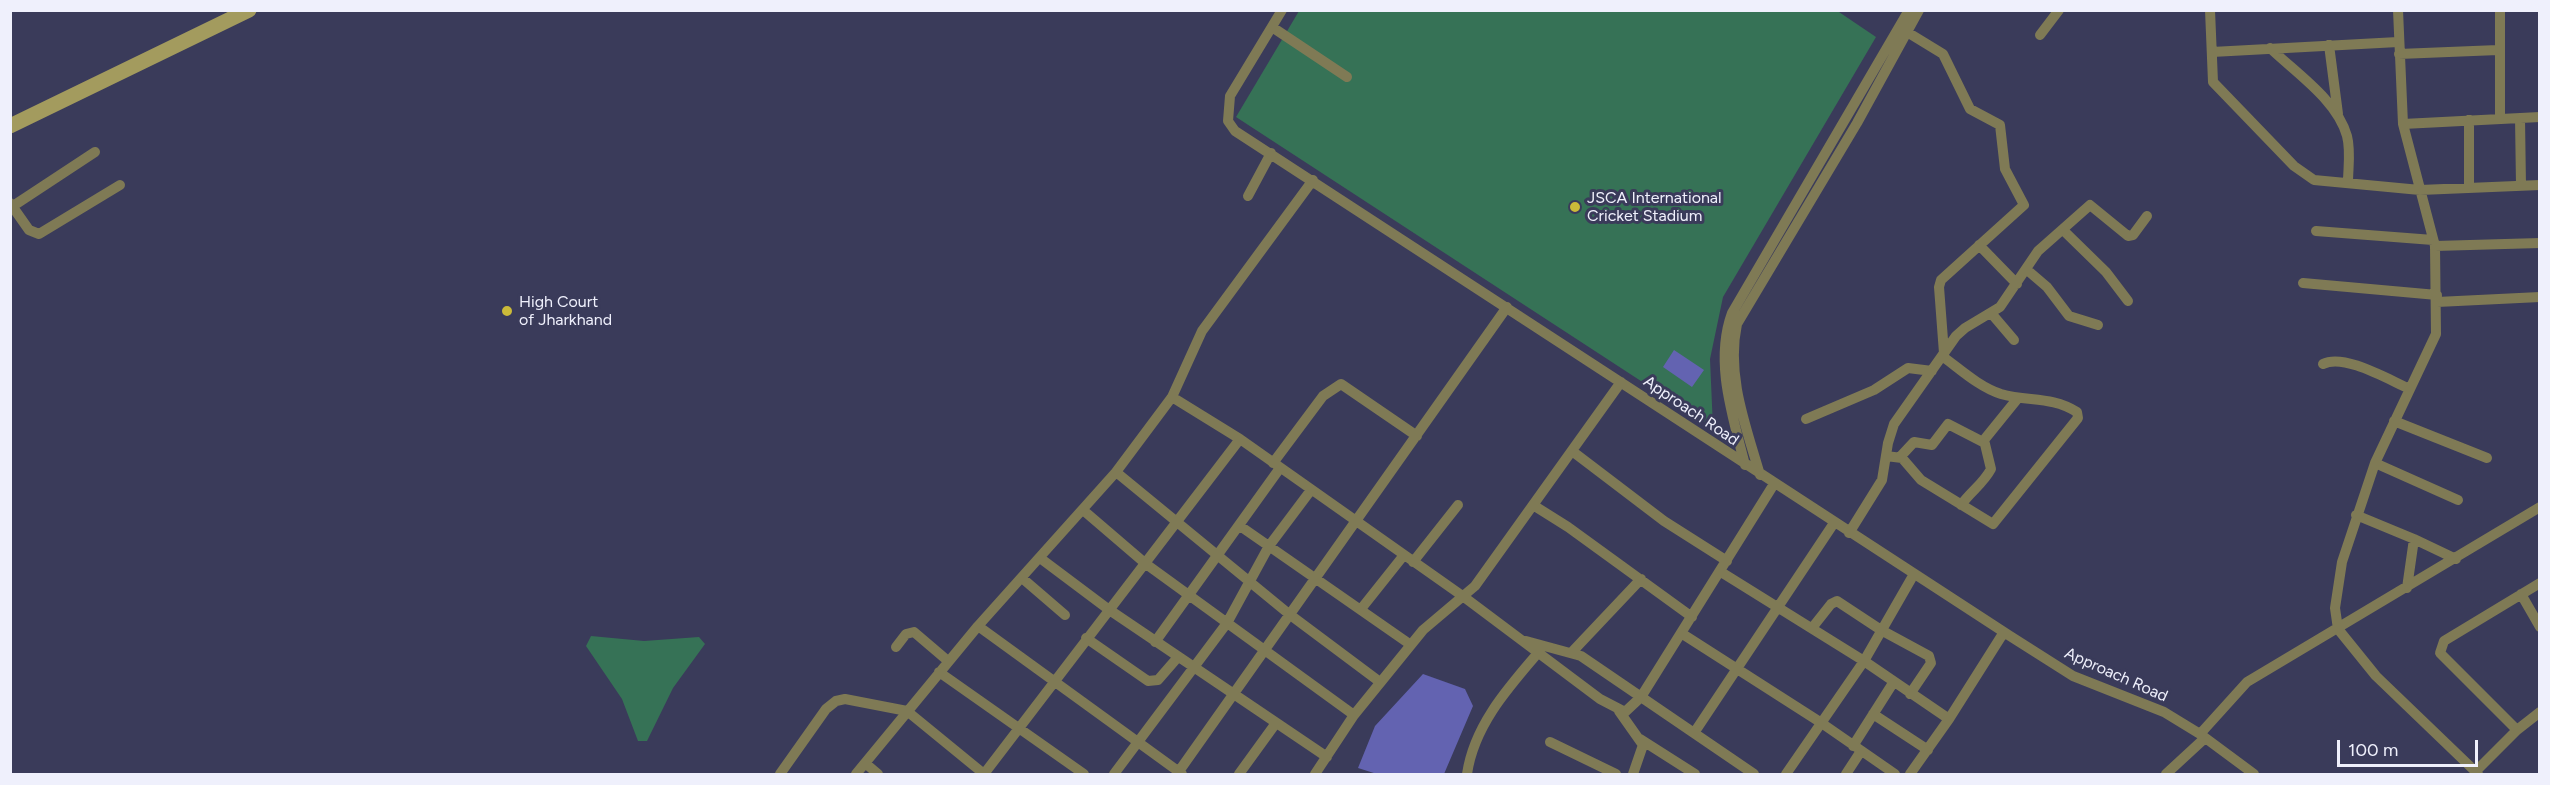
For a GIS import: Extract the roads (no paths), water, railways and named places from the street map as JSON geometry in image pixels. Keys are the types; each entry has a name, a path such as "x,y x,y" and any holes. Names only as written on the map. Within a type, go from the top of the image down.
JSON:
{"main road":[{"path":"10,126 249,10"}],"street":[{"name":"Approach Road","path":"1281,10 1230,96 1227,109 1228,121 1235,130 1621,382 1760,476 2073,676 2164,712 2254,774"},
{"path":"1745,465 1726,373 1726,333 1732,313 1909,10"},
{"path":"1760,476 1734,380 1737,324 1919,10"},
{"path":"2040,35 2059,10"},
{"path":"2210,10 2213,82 2294,166 2314,180 2420,190 2540,185"},
{"path":"2398,10 2403,124 2434,243 2436,334 2375,463 2356,515 2337,587 2335,608 2338,629 2376,676 2477,773 2517,730 2538,716"},
{"path":"2500,10 2498,50 2500,119"},
{"path":"1272,27 1347,77"},
{"path":"1907,32 1943,54 1970,109 2000,125 2005,169 2024,207 1979,245 1940,283 1943,355"},
{"path":"2212,52 2398,42"},
{"path":"2330,45 2338,117"},
{"path":"2270,48 2330,105 2338,117 2348,139 2348,183"},
{"path":"2399,54 2498,50"},
{"path":"2403,124 2540,117"},
{"path":"2520,118 2521,186"},
{"path":"2469,120 2469,188"},
{"path":"96,152 11,206 29,230 39,234 120,184"},
{"path":"1248,196 1271,153"},
{"path":"856,774 978,626 1116,472 1172,397 1202,331 1312,180"},
{"path":"1849,533 1879,485 1894,424 1960,332 1991,314 2004,303 2044,245 2091,205 2128,236 2133,235 2147,216"},
{"path":"2063,230 2106,272 2128,302"},
{"path":"2316,231 2434,243 2540,243"},
{"path":"1979,245 2016,284"},
{"path":"2026,269 2047,287 2069,316 2098,325"},
{"path":"2303,283 2437,298 2540,297"},
{"path":"978,626 1055,680 1179,774 1289,614 1507,308"},
{"path":"1991,314 2014,340"},
{"path":"1886,456 1900,457 1909,463 1919,479 1991,524 1996,523 2078,417 2077,412 2059,402 2018,398 1987,388 1943,355"},
{"path":"2323,364 2331,360 2346,362 2410,389"},
{"path":"1806,419 1874,390 1908,368 1932,371"},
{"path":"1315,774 1354,715 1410,645 1429,625 1475,586 1621,382"},
{"path":"1155,642 1218,557 1323,396 1341,384 1417,436"},
{"path":"1172,397 1240,439 1464,597 1619,711 1640,739 1695,774"},
{"path":"1983,442 2018,398"},
{"path":"2394,421 2487,458"},
{"path":"1900,457 1914,442 1932,445 1948,424 1983,442 1991,469 1985,481 1972,489 1961,505"},
{"path":"780,774 826,709 836,701 845,699 907,711 984,774 1240,439"},
{"path":"1572,451 1664,521 1727,561"},
{"path":"2375,463 2458,500"},
{"path":"1116,472 1289,614 1380,681"},
{"path":"1619,711 1625,712 1631,709 1641,697 1774,484"},
{"path":"1114,774 1227,623 1269,546 1311,490"},
{"path":"1413,562 1458,504"},
{"path":"1533,505 1692,617"},
{"path":"2166,774 2202,736 2247,682 2408,588 2540,507"},
{"path":"1083,510 1146,564 1354,715"},
{"path":"2356,515 2456,559"},
{"path":"1694,733 1834,523"},
{"path":"1239,526 1316,577 1410,645"},
{"path":"2408,588 2414,539"},
{"path":"1361,609 1404,555"},
{"path":"1040,558 1155,642 1327,757"},
{"path":"1721,572 1864,661 1893,683 1949,719"},
{"path":"1786,774 1864,661 1914,574"},
{"path":"1022,578 1065,615"},
{"path":"1572,652 1641,579"},
{"path":"2517,730 2440,653 2439,648 2444,641 2540,583"},
{"path":"2521,594 2540,627"},
{"path":"1812,628 1831,604 1837,602 1932,658 1910,694"},
{"path":"896,647 906,634 914,632 948,661"},
{"path":"1910,774 1949,719 2004,632"},
{"path":"1681,633 1820,722 1894,774"},
{"path":"1086,638 1148,681 1158,680 1178,657"},
{"path":"1521,640 1572,652 1754,774"},
{"path":"1467,774 1470,754 1481,729 1505,692 1538,653"},
{"path":"939,672 1084,774"},
{"path":"1846,774 1873,714 1893,683"},
{"path":"1873,714 1928,750"},
{"path":"1239,774 1276,723"},
{"path":"1633,774 1643,750 1640,739"},
{"path":"1550,742 1616,774"},
{"path":"865,764 878,774"},
{"path":"1733,774 1740,765"}],"place":[{"name":"JSCA International Cricket Stadium","path":"1575,207"},
{"name":"High Court of Jharkhand","path":"507,311"}]}
